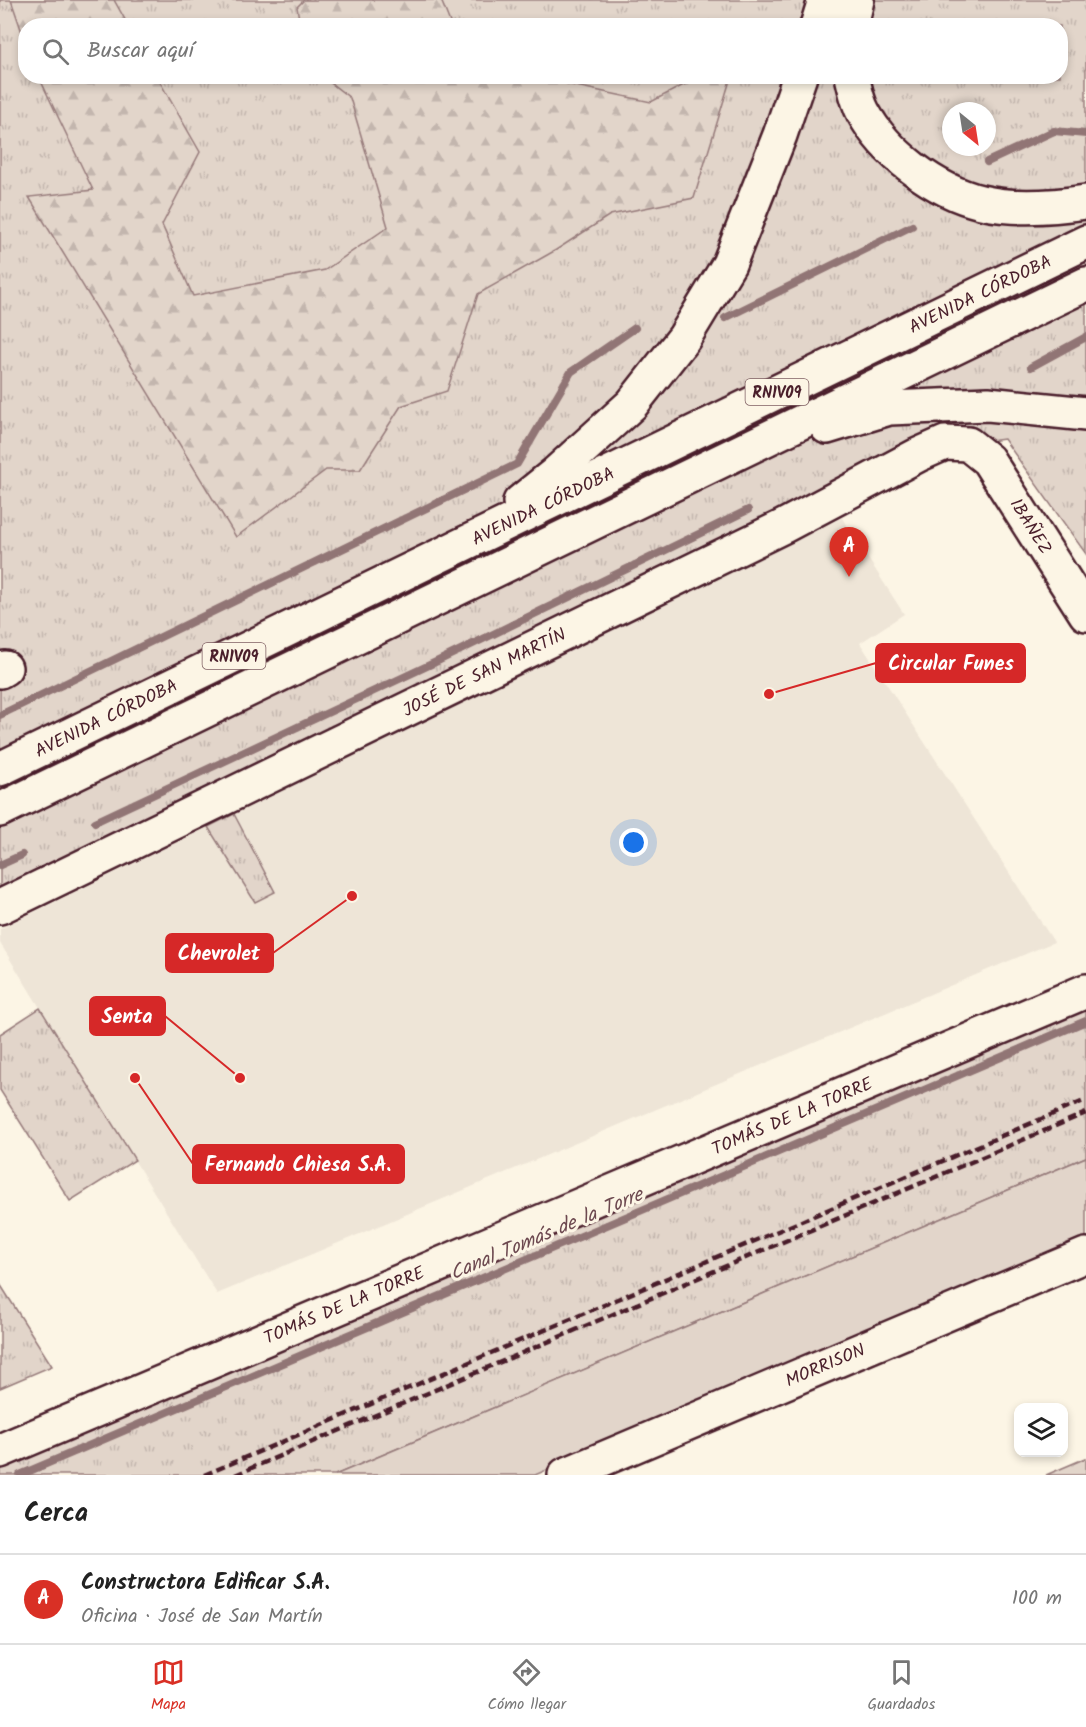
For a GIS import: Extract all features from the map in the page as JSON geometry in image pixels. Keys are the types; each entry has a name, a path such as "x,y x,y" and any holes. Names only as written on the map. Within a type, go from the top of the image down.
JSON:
{"main road":[{"path":"819,18 825,0"},
{"path":"853,18 857,0"},
{"path":"468,542 556,473 632,404 684,338 729,264 780,135 797,84"},
{"path":"854,84 862,110 880,138 906,163 936,184 980,202 1050,207 1086,202"},
{"name":"AVENIDA CÓRDOBA","path":"0,769 1086,242"},
{"name":"AVENIDA CÓRDOBA","path":"0,810 1086,284"},
{"path":"728,457 889,408 988,404 1086,414"},
{"name":"JOSÉ DE SAN MARTÍN","path":"0,907 784,525 918,455 945,443 968,444"},
{"name":"IBAÑEZ","path":"968,444 988,460 1004,482 1086,614"},
{"name":"TOMÁS DE LA TORRE","path":"0,1451 1086,991"},
{"name":"MORRISON","path":"565,1475 1086,1255"}],"shaded area":[{"path":"842,518 904,614 860,643 1054,942 217,1294 0,943 0,929"}],"green space":[{"path":"0,0 1086,0 1086,554 1004,439 968,444 0,907"},
{"path":"11,0 114,0 124,18 18,18 18,20"},
{"path":"304,0 441,0 448,18 299,18 297,7"},
{"path":"42,84 161,84 200,152 162,225 193,296 325,270 388,227 350,98 332,84 567,84 651,102 686,84 729,84 694,198 610,215 556,250 478,294 447,391 401,406 360,470 326,470 236,537 29,197 93,190"},
{"path":"234,814 275,892 255,902 208,827"},
{"path":"1086,991 1086,1157 335,1475 0,1475 0,1451"},
{"path":"40,1008 135,1160 70,1201 0,1090 0,1034"},
{"path":"1086,1157 1086,1240 535,1475 335,1475"},
{"path":"0,1284 52,1366 0,1388"},
{"path":"1086,1458 1086,1475 1046,1475"}],"waterway":[{"path":"987,162 1054,131 1086,134"},
{"path":"725,318 912,226"},
{"path":"0,715 517,464 571,372 635,328"},
{"path":"1031,367 1086,337"},
{"path":"95,822 440,660 748,510"},
{"path":"0,865 22,855"},
{"name":"Canal Tomás de la Torre","path":"20,1475 1086,1021"}],"railway":[{"path":"204,1475 1086,1100"},
{"path":"235,1475 1086,1113"}],"place":[{"name":"Constructora Edificar S.A.","path":"849,577"},
{"name":"Circular Funes","path":"769,694"},
{"name":"Chevrolet","path":"352,896"},
{"name":"Fernando Chiesa S.A.","path":"135,1078"},
{"name":"Senta","path":"240,1078"}]}
